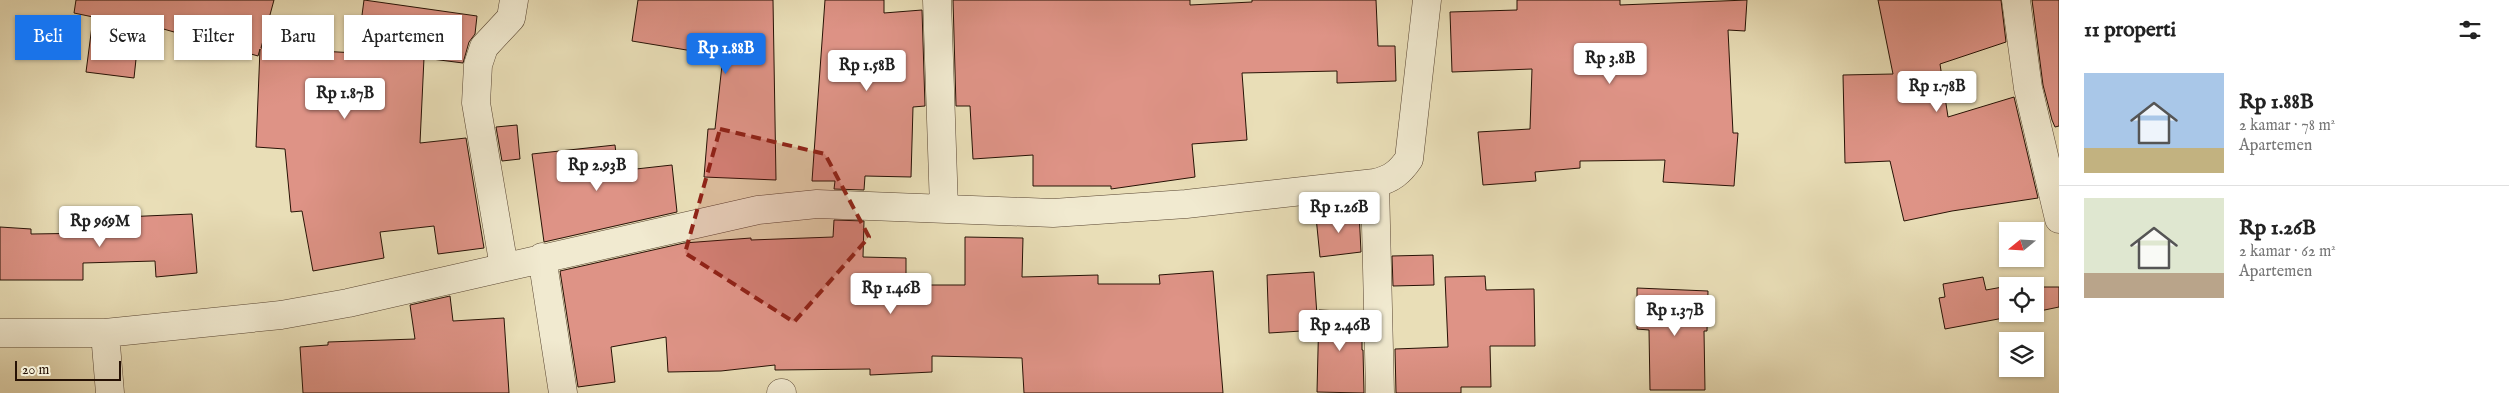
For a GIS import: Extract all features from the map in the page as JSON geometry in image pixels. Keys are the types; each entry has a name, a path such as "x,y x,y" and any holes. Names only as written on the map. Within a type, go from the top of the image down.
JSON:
{"street":[{"path":"504,267 476,103 478,65 484,47 511,18 514,0"},
{"path":"937,0 944,208"},
{"path":"0,333 105,333 281,315 348,303 542,257 758,210 817,204 1052,213 1119,209 1375,183 1386,180 1400,172 1409,159 1427,0"},
{"path":"2016,0 2028,88 2059,219"},
{"path":"1375,183 1380,393"},
{"path":"542,257 563,393"},
{"path":"105,333 110,393"}],"highlighted area":[{"path":"720,129 825,154 869,237 794,322 685,253"}],"building":[{"path":"76,0 274,0 270,15 262,15 262,60 334,60 334,52 344,52 344,60 424,60 420,143 466,138 484,248 438,254 434,226 380,232 384,258 313,271 302,211 291,212 285,149 256,147 260,49 258,56 252,54 252,15 174,15 174,32 164,29 164,15 91,15 91,17 74,13"},
{"path":"364,0 477,16 475,34 469,42 463,63 440,60 462,60 462,15 362,15"},
{"path":"638,0 773,0 776,180 704,177 708,129 715,129 723,56 632,41"},
{"path":"825,0 884,0 884,13 922,10 925,106 913,107 911,177 865,176 864,190 834,189 835,181 812,181"},
{"path":"953,0 1190,0 1190,5 1252,2 1252,0 1376,0 1378,46 1395,46 1396,81 1337,83 1337,71 1242,73 1247,140 1192,144 1195,177 1111,189 1111,186 1033,186 1033,155 973,159 970,106 956,106"},
{"path":"1517,0 1620,0 1620,5 1747,0 1745,31 1728,30 1733,133 1738,133 1734,186 1663,182 1665,160 1580,161 1580,168 1535,172 1536,181 1483,185 1478,132 1530,129 1532,69 1452,72 1450,12 1517,10"},
{"path":"1878,0 2001,0 2006,42 1940,64 1948,117 2014,97 2038,198 1952,211 1904,221 1890,161 1845,163 1843,75 1893,74"},
{"path":"2032,0 2059,0 2059,126 2055,127 2043,85"},
{"path":"91,34 91,60 136,60 134,78 86,72"},
{"path":"517,125 520,159 502,161 496,127"},
{"path":"615,145 618,171 672,165 677,212 544,242 532,154"},
{"path":"1359,211 1361,252 1320,257 1316,217"},
{"path":"192,214 197,273 156,277 155,261 83,263 83,280 0,280 0,227 31,229 31,234 100,233 100,218"},
{"path":"834,220 864,221 863,257 906,258 906,285 965,285 965,237 1023,238 1022,277 1098,275 1098,284 1160,284 1159,275 1213,271 1223,393 1024,393 1022,358 932,356 932,372 870,375 870,369 775,370 775,365 721,371 668,372 666,337 611,347 615,382 578,387 560,271 684,243 751,238 751,240 833,237"},
{"path":"1433,255 1434,285 1393,286 1392,256"},
{"path":"1314,272 1318,330 1269,333 1267,275"},
{"path":"1485,276 1486,290 1534,289 1535,346 1490,346 1491,387 1461,387 1461,393 1396,393 1395,349 1448,347 1445,277"},
{"path":"1983,277 1986,290 1999,288 1999,319 1945,329 1939,298 1945,297 1943,284"},
{"path":"2044,287 2059,287 2059,307 2044,310"},
{"path":"1637,288 1708,291 1707,331 1704,331 1705,390 1650,390 1649,330 1637,329"},
{"path":"450,296 453,321 504,318 509,393 303,393 300,347 328,345 328,342 415,339 410,305"},
{"path":"1319,310 1362,312 1364,393 1317,392"}]}
